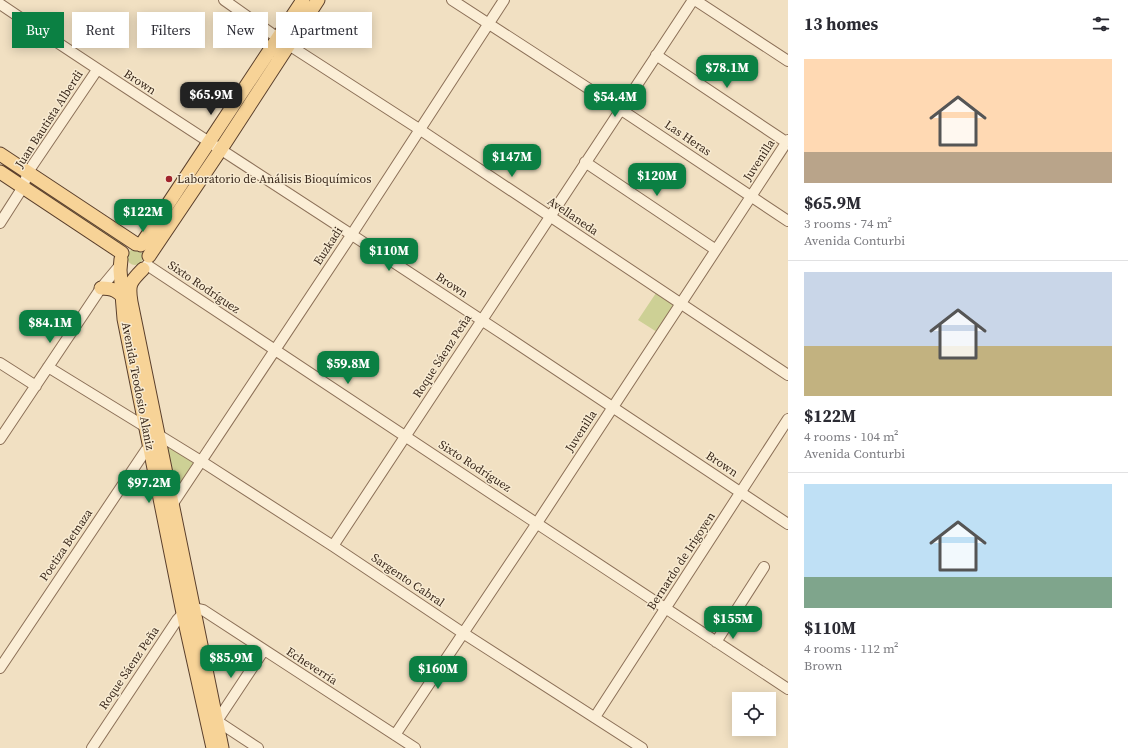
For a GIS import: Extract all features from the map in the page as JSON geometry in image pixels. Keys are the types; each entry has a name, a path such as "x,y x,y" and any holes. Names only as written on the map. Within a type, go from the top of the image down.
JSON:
{"main road":[{"path":"295,12 303,0"},
{"name":"Avenida Teodosio Alaniz","path":"311,12 318,0"},
{"path":"121,258 126,247 138,244 209,142 276,41"},
{"name":"Avenida Teodosio Alaniz","path":"222,748 212,722 188,610 156,442 146,428 135,348 129,288 130,284 144,266 288,48"},
{"path":"0,154 146,250 144,266 135,272 131,271 124,266 121,258 0,172"},
{"name":"Avenida Teodosio Alaniz","path":"121,258 120,279 124,320 135,348 172,505 188,610"},
{"path":"103,286 116,290 132,307"},
{"name":"Avenida Teodosio Alaniz","path":"212,722 213,748"}],"street":[{"name":"Avellaneda","path":"224,0 276,37"},
{"name":"Las Heras","path":"452,0 620,109 788,221"},
{"name":"Euzkadi","path":"172,505 352,234 504,0"},
{"name":"Roque Sáenz Peña","path":"333,546 620,109 694,0"},
{"path":"694,0 788,61"},
{"name":"Brown","path":"0,4 97,70 352,234 788,524"},
{"name":"Avellaneda","path":"295,48 788,375"},
{"path":"656,55 787,141"},
{"name":"Juan Bautista Alberdi","path":"0,223 23,187 28,172 97,70"},
{"name":"Juvenilla","path":"395,735 537,523 787,141"},
{"path":"585,162 716,250"},
{"path":"0,439 121,258"},
{"path":"103,286 144,266"},
{"name":"Sixto Rodríguez","path":"144,266 406,436 665,609 788,689"},
{"path":"0,363 36,386"},
{"path":"48,367 146,428"},
{"name":"Bernardo de Irigoyen","path":"595,717 788,419"},
{"name":"Sargento Cabral","path":"156,442 201,461 642,748"},
{"name":"Poetiza Betnaza","path":"0,668 146,450 156,442"},
{"path":"716,642 764,567"},
{"name":"Roque Sáenz Peña","path":"92,748 176,620 188,610"},
{"name":"Echeverría","path":"188,610 203,610 415,748"},
{"path":"258,748 212,722 264,650"}],"green space":[{"path":"40,183 125,241 121,248 35,190"},
{"path":"132,249 138,249 143,254 141,263 138,265 132,265 127,260 127,254"},
{"path":"656,293 675,306 657,332 638,320"},
{"path":"168,444 193,460 194,464 175,490 163,445"}],"place":[{"name":"Laboratorio de Análisis Bioquímicos","path":"169,179"}]}
